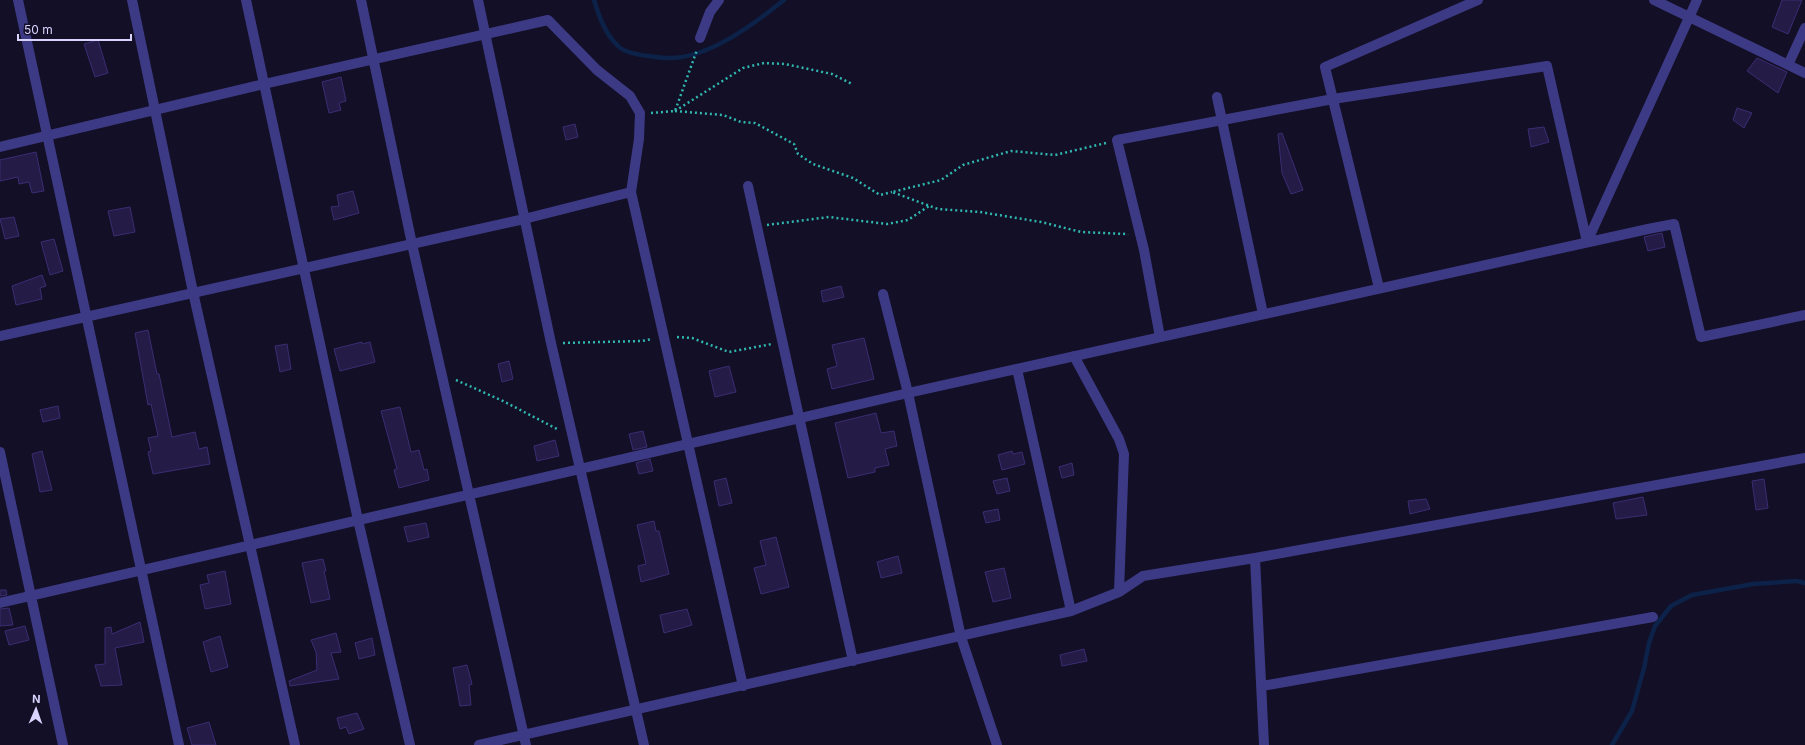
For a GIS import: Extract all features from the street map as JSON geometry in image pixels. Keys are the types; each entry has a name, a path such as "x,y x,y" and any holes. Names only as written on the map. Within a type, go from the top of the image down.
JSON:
{"street":[{"path":"18,0 86,316 143,570 179,745"},
{"path":"132,0 193,292 295,745"},
{"path":"246,0 358,520 410,745"},
{"path":"361,0 412,244 525,741"},
{"path":"478,0 551,343 644,745"},
{"path":"700,38 710,12 719,0"},
{"path":"1379,288 1325,68 1478,0"},
{"path":"1654,0 1805,73"},
{"path":"1587,242 1697,0"},
{"path":"0,147 264,84 548,20 597,70 630,96 640,113 639,139 631,192 743,686"},
{"path":"1788,65 1802,41 1805,28"},
{"path":"1160,337 1144,250 1117,140 1333,99 1547,66 1587,242"},
{"path":"1217,97 1263,314"},
{"path":"748,186 853,661"},
{"path":"0,336 524,219 631,192"},
{"path":"0,603 908,393 1674,224 1701,337 1805,315"},
{"path":"883,294 908,393 961,637 997,745"},
{"path":"1074,356 1119,439 1124,454 1119,592"},
{"path":"1017,369 1071,611"},
{"path":"0,452 63,745"},
{"path":"479,745 525,741 636,710 1071,611 1119,592 1143,576 1255,558 1805,458"},
{"path":"1255,558 1264,745"},
{"path":"1262,686 1653,617"}],"path":[{"path":"675,111 743,68 764,63 785,64 832,74 852,84"},
{"path":"675,111 692,64"},
{"path":"640,113 675,111 723,115 741,122 755,123 794,144 798,154 813,164 853,178 880,196 941,180 963,165 1011,151 1055,155 1117,140"},
{"path":"892,192 938,209 980,212 1041,222 1081,232 1126,234 1144,250"},
{"path":"757,226 829,217 887,224 908,220 929,206"},
{"path":"551,343 642,341 663,335 692,338 729,352 782,342"},
{"path":"441,374 503,401 572,436"}],"building":[{"path":"1782,0 1802,0 1788,34 1772,27"},
{"path":"98,40 108,73 95,77 84,44"},
{"path":"1757,58 1787,72 1778,93 1747,71"},
{"path":"341,77 346,101 339,103 341,110 329,113 322,82"},
{"path":"1737,108 1752,113 1744,128 1733,120"},
{"path":"575,124 578,137 566,140 563,127"},
{"path":"1544,127 1549,142 1531,147 1528,129"},
{"path":"1282,133 1303,190 1291,194 1282,173 1278,134"},
{"path":"36,152 44,191 32,193 29,182 19,184 18,177 0,181 0,160"},
{"path":"353,191 359,213 334,220 331,207 339,206 337,195"},
{"path":"130,207 135,232 114,236 108,211"},
{"path":"14,217 19,236 5,239 0,219"},
{"path":"1662,233 1665,247 1648,251 1644,237"},
{"path":"54,239 63,271 50,275 41,242"},
{"path":"42,275 46,286 40,288 42,299 16,305 12,286"},
{"path":"841,286 844,297 823,302 821,291"},
{"path":"148,330 172,437 195,432 199,449 207,447 210,464 153,474 148,452 151,451 148,438 158,436 151,404 148,405 135,333"},
{"path":"864,338 874,379 832,389 827,369 837,366 832,345"},
{"path":"362,342 362,344 370,342 375,362 340,371 334,349"},
{"path":"287,344 291,369 280,372 275,346"},
{"path":"509,361 513,379 502,382 498,364"},
{"path":"729,366 736,392 715,397 709,371"},
{"path":"58,406 60,418 43,422 40,410"},
{"path":"400,407 411,452 419,450 424,470 427,469 429,480 399,488 394,470 397,469 381,411"},
{"path":"876,413 881,433 894,431 897,446 885,449 889,465 875,468 875,472 848,478 835,423"},
{"path":"643,431 647,447 633,450 629,434"},
{"path":"555,440 559,456 537,461 534,446"},
{"path":"42,451 52,490 40,492 32,454"},
{"path":"1012,451 1013,454 1022,452 1025,464 1002,470 998,455"},
{"path":"650,459 653,471 639,474 636,463"},
{"path":"1072,463 1074,475 1062,478 1059,467"},
{"path":"726,478 732,503 719,506 714,481"},
{"path":"1007,478 1010,491 997,494 993,481"},
{"path":"1764,479 1768,508 1756,510 1752,481"},
{"path":"1643,497 1647,515 1616,519 1613,503"},
{"path":"1426,499 1430,509 1410,514 1408,501"},
{"path":"998,509 1000,520 986,523 983,512"},
{"path":"654,521 656,531 659,531 669,574 641,582 638,566 646,564 637,525"},
{"path":"426,523 429,537 408,542 404,527"},
{"path":"776,537 789,587 761,594 754,568 766,565 760,541"},
{"path":"898,556 902,573 881,578 877,562"},
{"path":"323,559 330,599 311,603 302,563"},
{"path":"1004,568 1011,598 993,602 985,572"},
{"path":"225,571 231,604 205,609 200,585 209,583 207,575"},
{"path":"0,590 6,590 7,595 0,596"},
{"path":"9,608 13,625 0,626 0,609"},
{"path":"687,609 692,625 664,633 660,615"},
{"path":"140,622 144,642 115,648 122,685 101,686 95,665 105,664 105,628 111,627 112,634"},
{"path":"25,626 29,640 9,645 5,631"},
{"path":"336,633 341,652 331,653 339,679 290,686 289,681 317,670 316,652 311,640"},
{"path":"220,636 228,667 211,672 203,642"},
{"path":"372,638 375,655 359,659 355,643"},
{"path":"1084,649 1087,661 1062,666 1060,655"},
{"path":"467,665 472,684 469,685 471,705 460,706 453,668"},
{"path":"357,713 364,729 349,734 346,727 340,729 337,718"},
{"path":"209,722 216,745 192,745 187,728"}],"waterway":[{"path":"594,0 600,18 609,36 618,46 629,52 637,54 668,58 683,57 699,53 714,46 745,29 784,0"},
{"path":"1612,745 1632,711 1644,668 1649,643 1655,626 1671,606 1692,595 1753,584 1797,581 1805,583"}]}
